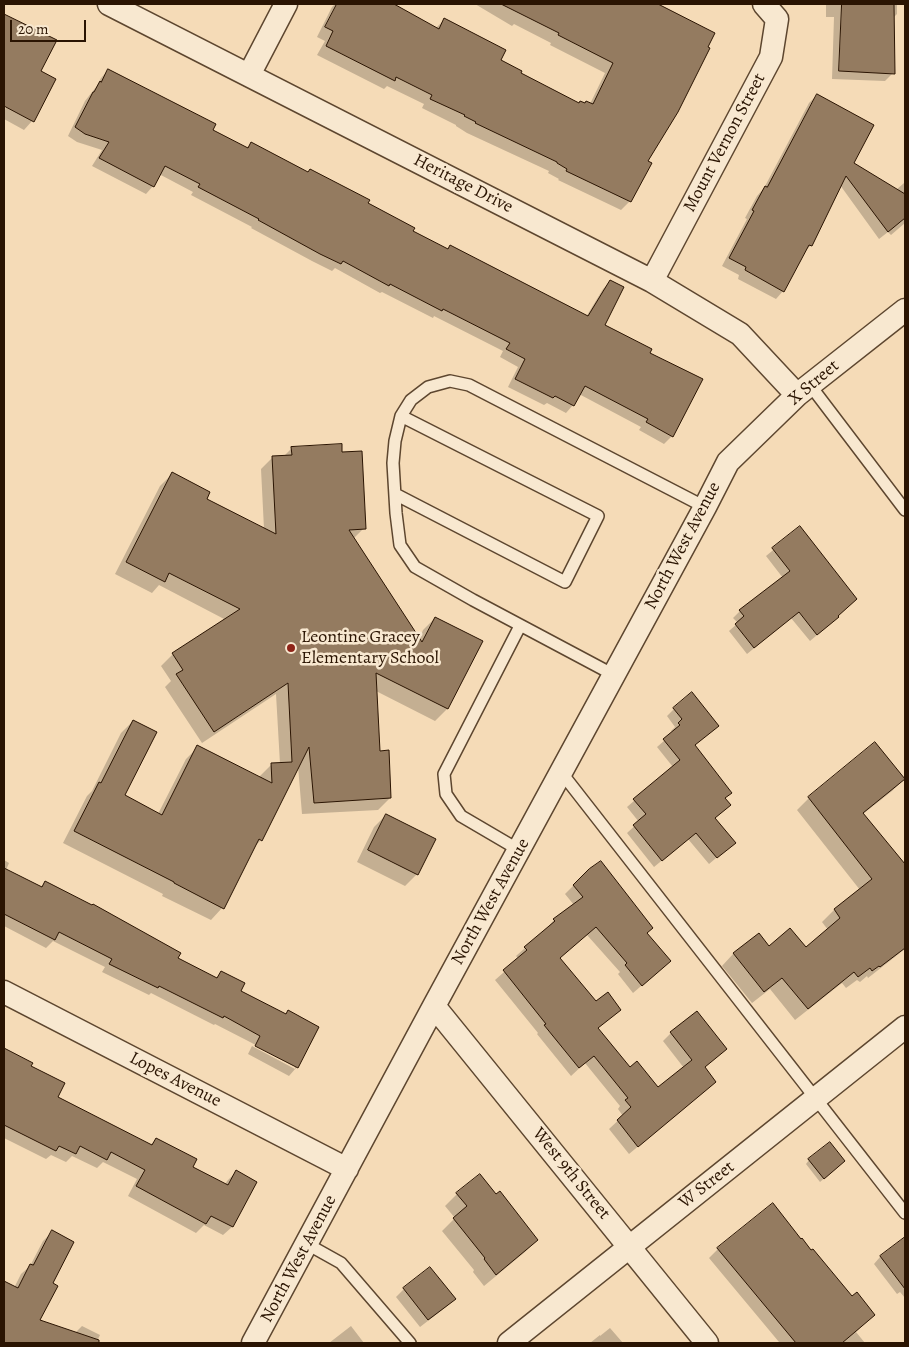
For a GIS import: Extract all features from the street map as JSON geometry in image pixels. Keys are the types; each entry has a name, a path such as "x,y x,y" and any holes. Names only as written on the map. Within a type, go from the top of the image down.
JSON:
{"street":[{"name":"Heritage Drive","path":"109,4 652,281 740,334 803,390"},
{"path":"249,75 286,4"},
{"name":"Mount Vernon Street","path":"652,281 771,57 777,19 764,4"},
{"name":"X Street","path":"728,462 803,390 905,310"},
{"name":"North West Avenue","path":"253,1343 728,462"},
{"name":"Lopes Avenue","path":"4,992 347,1170"},
{"name":"West 9th Street","path":"434,1006 707,1343"},
{"name":"W Street","path":"509,1343 905,1027"}],"lane":[{"path":"614,675 520,626 415,566 400,545 393,463 400,416 411,400 428,387 450,381 469,385 705,507"},
{"path":"803,390 905,510"},
{"path":"395,494 565,582 598,516 400,416"},
{"path":"519,850 462,816 446,794 444,774 520,626"},
{"path":"561,772 905,1213"},
{"path":"306,1244 340,1263 410,1343"}],"building":[{"path":"337,4 394,4 439,29 444,18 506,50 501,60 522,71 521,73 579,103 580,101 585,103 586,101 593,104 613,63 501,4 658,4 715,33 708,47 710,48 678,112 648,161 652,163 631,202 566,171 567,169 557,162 475,123 465,115 430,99 432,95 396,77 395,81 326,46 333,31 325,27"},
{"path":"842,4 894,4 895,74 839,71"},
{"path":"4,14 57,40 41,71 56,79 34,122 4,106"},
{"path":"108,69 216,124 213,130 248,148 251,142 308,172 310,169 370,200 368,203 415,228 413,231 448,249 450,245 588,316 610,280 624,287 605,325 652,349 650,353 703,379 673,437 646,422 648,419 585,386 574,406 515,379 525,359 506,349 510,343 390,284 389,286 343,261 341,264 320,254 198,187 200,184 165,166 154,187 99,158 109,142 85,134 75,127 93,92"},
{"path":"817,94 874,125 854,163 905,194 905,218 888,232 846,176 812,246 809,245 784,292 745,270 746,267 729,258 754,211 752,210 765,186 767,187"},
{"path":"342,444 342,452 362,451 366,529 349,530 422,642 435,617 483,641 448,709 376,673 380,751 389,750 391,798 314,803 309,747 262,841 259,839 224,909 74,831 133,720 157,732 125,795 162,815 197,745 272,783 271,763 292,762 288,683 214,732 176,674 183,670 172,653 240,609 169,573 165,582 126,562 172,472 210,492 207,499 276,534 272,456 292,455 291,447"},
{"path":"800,526 857,599 817,635 799,612 754,648 735,624 744,616 739,610 790,571 772,548"},
{"path":"692,692 719,726 695,745 732,793 725,798 731,805 715,818 736,843 717,858 696,833 662,861 633,825 646,814 633,799 680,760 663,739 680,725 678,723 682,719 673,708"},
{"path":"875,742 905,779 863,813 905,864 905,948 872,971 870,968 858,977 854,972 808,1009 782,978 764,992 733,953 759,933 769,946 790,928 806,947 840,918 834,909 872,879 808,797"},
{"path":"386,814 436,839 418,875 368,850"},
{"path":"601,861 653,928 647,933 671,961 642,986 625,965 627,963 596,927 560,958 596,1001 608,992 621,1010 598,1028 630,1067 637,1061 658,1087 692,1060 670,1032 697,1011 727,1049 705,1067 716,1082 638,1147 617,1120 631,1107 625,1100 628,1098 594,1056 579,1068 503,970 527,950 524,947 555,921 553,919 583,897 573,885 589,869"},
{"path":"4,868 42,887 45,881 93,904 181,953 178,958 217,978 221,971 245,983 241,991 286,1014 288,1010 319,1027 298,1068 255,1046 260,1036 224,1016 223,1018 159,986 158,988 109,964 112,959 59,932 55,940 4,914"},
{"path":"4,1048 33,1063 31,1066 65,1083 58,1097 152,1145 156,1138 197,1159 193,1167 228,1185 236,1170 257,1182 233,1227 211,1216 206,1224 136,1186 145,1170 111,1152 107,1160 80,1146 76,1154 59,1146 56,1151 4,1125"},
{"path":"830,1142 845,1161 824,1179 808,1159"},
{"path":"480,1174 496,1194 500,1191 538,1240 496,1275 453,1218 467,1206 456,1193"},
{"path":"773,1203 801,1239 811,1250 813,1249 852,1296 857,1292 875,1315 842,1343 796,1343 717,1248"},
{"path":"52,1230 74,1242 53,1283 58,1286 40,1320 99,1340 99,1343 4,1343 4,1281 18,1288 30,1264 33,1265"},
{"path":"905,1237 905,1289 880,1256"},
{"path":"430,1267 456,1299 428,1320 403,1288"}],"place":[{"name":"Leontine Gracey Elementary School","path":"291,648"}]}
